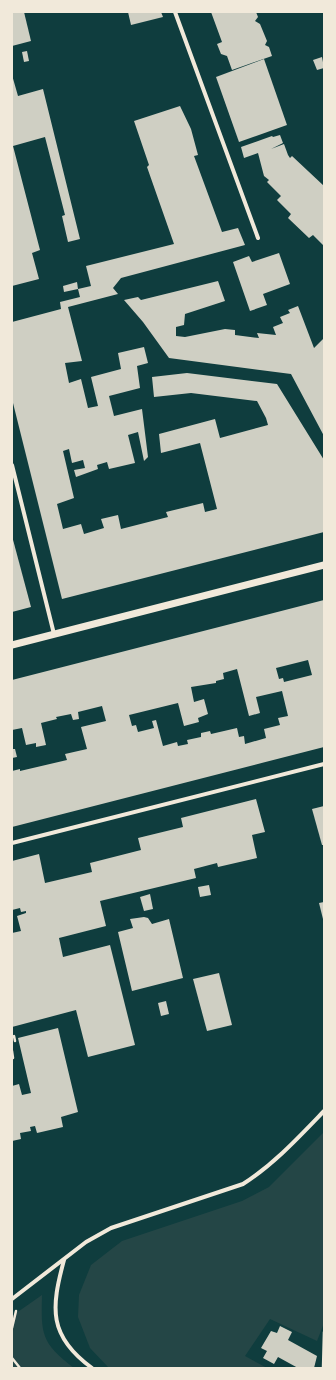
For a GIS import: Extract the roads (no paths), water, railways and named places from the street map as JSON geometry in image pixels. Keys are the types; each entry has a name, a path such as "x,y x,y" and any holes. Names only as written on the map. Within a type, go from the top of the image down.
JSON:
{"street":[{"path":"175,12 258,238"},
{"path":"12,464 54,634"},
{"path":"12,644 324,565"},
{"path":"12,843 324,764"},
{"path":"12,1299 86,1242 111,1228 243,1184 261,1173 285,1152 324,1112"},
{"path":"64,1259 55,1291 56,1321 63,1341 81,1360 92,1368"}]}
